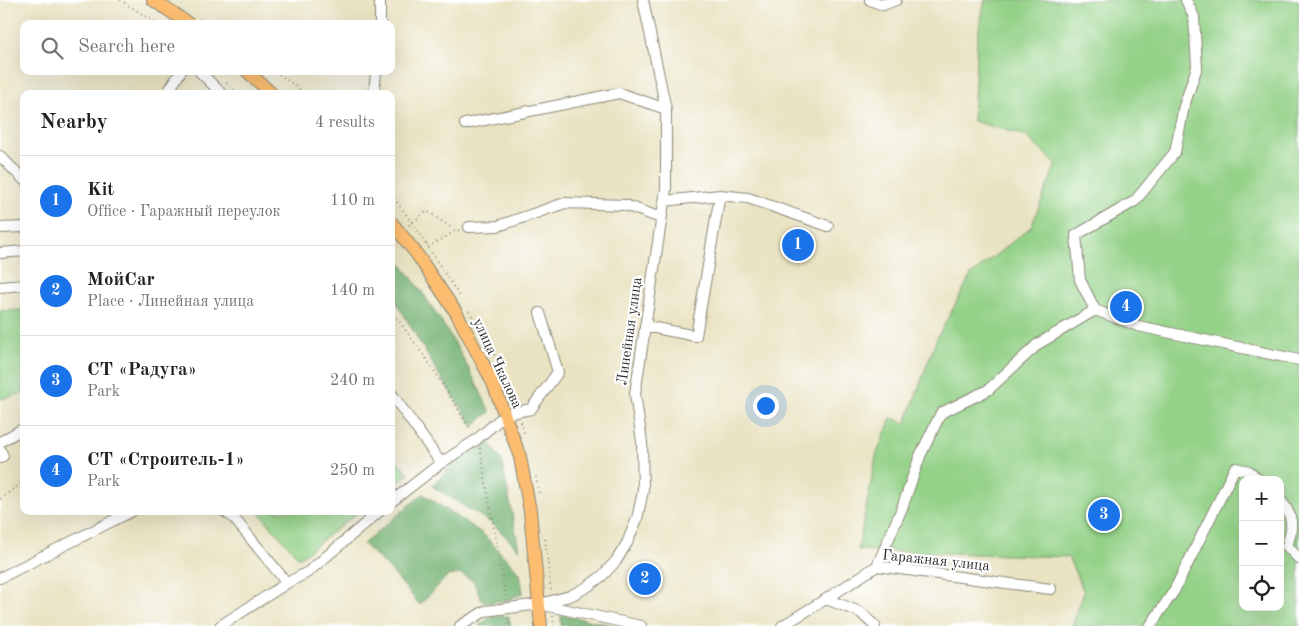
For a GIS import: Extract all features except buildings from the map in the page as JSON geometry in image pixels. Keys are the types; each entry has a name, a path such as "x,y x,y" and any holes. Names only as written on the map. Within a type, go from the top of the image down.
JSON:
{"main road":[{"path":"153,0 183,20"},
{"path":"251,75 268,90"},
{"name":"улица Чкалова","path":"395,227 416,253 457,314 493,383 506,414 520,457 530,511 541,626"}],"street":[{"path":"380,0 380,20"},
{"name":"Линейная улица","path":"540,604 570,596 587,587 602,576 616,561 637,519 642,491 642,442 634,394 666,189 666,109 643,0"},
{"path":"870,0 883,4 896,0"},
{"path":"1186,0 1194,17 1197,67 1184,106 1175,152 1135,200 1076,235 1080,280 1096,310 1138,326 1299,360"},
{"path":"171,90 179,75"},
{"path":"202,75 218,90"},
{"path":"374,90 376,75"},
{"path":"466,124 619,93 666,109"},
{"path":"0,156 20,176"},
{"path":"645,326 696,336 720,195"},
{"path":"664,201 720,195 748,198 828,226"},
{"path":"469,228 498,226 565,203 625,205 661,218"},
{"path":"0,228 20,227"},
{"path":"0,253 20,251"},
{"path":"0,287 20,285"},
{"path":"877,566 902,508 920,456 941,413 988,390 1038,344 1096,310"},
{"path":"395,499 441,463 476,440 506,414 531,409 558,372 540,313"},
{"path":"395,399 441,463"},
{"path":"0,442 20,430"},
{"path":"0,449 3,456 0,458"},
{"path":"1150,626 1174,592 1235,468 1249,471 1255,476"},
{"path":"1284,506 1291,517 1292,530 1287,546 1299,559"},
{"path":"0,578 124,515"},
{"path":"230,515 287,583"},
{"path":"220,626 287,583 308,572 375,515"},
{"name":"Гаражная улица","path":"826,599 877,566 1050,589"},
{"path":"782,626 826,599 860,612 875,626"},
{"path":"460,626 485,612 540,604 641,626"}],"path":[{"path":"120,0 152,20"},
{"path":"280,75 301,90"},
{"path":"395,200 426,244"},
{"path":"405,228 427,211 456,231"},
{"path":"428,247 456,231 469,228"},
{"path":"0,499 20,484"}],"green space":[{"path":"985,0 1299,0 1299,626 1072,626 1084,592 1068,557 858,550 876,456 891,418 906,423 936,340 971,275 1031,227 1056,164 1026,136 973,121 977,39"},
{"path":"395,256 446,328 490,412 473,426 436,370 395,300"},
{"path":"20,310 20,394 0,399 0,311"},
{"path":"483,442 491,445 502,461 519,550 493,524 432,486 462,455"},
{"path":"395,458 409,474 395,484"},
{"path":"423,494 483,534 520,573 523,593 508,600 483,603 473,581 461,574 447,576 420,605 388,567 363,544"},
{"path":"261,515 355,515 299,558"},
{"path":"561,615 614,625 561,626"},
{"path":"509,616 511,626 478,626 491,617"}],"place":[{"name":"Kit","path":"798,245"},
{"name":"СТ «Строитель-1»","path":"1126,307"},
{"name":"СТ «Радуга»","path":"1104,515"},
{"name":"МойCar","path":"645,579"}]}
